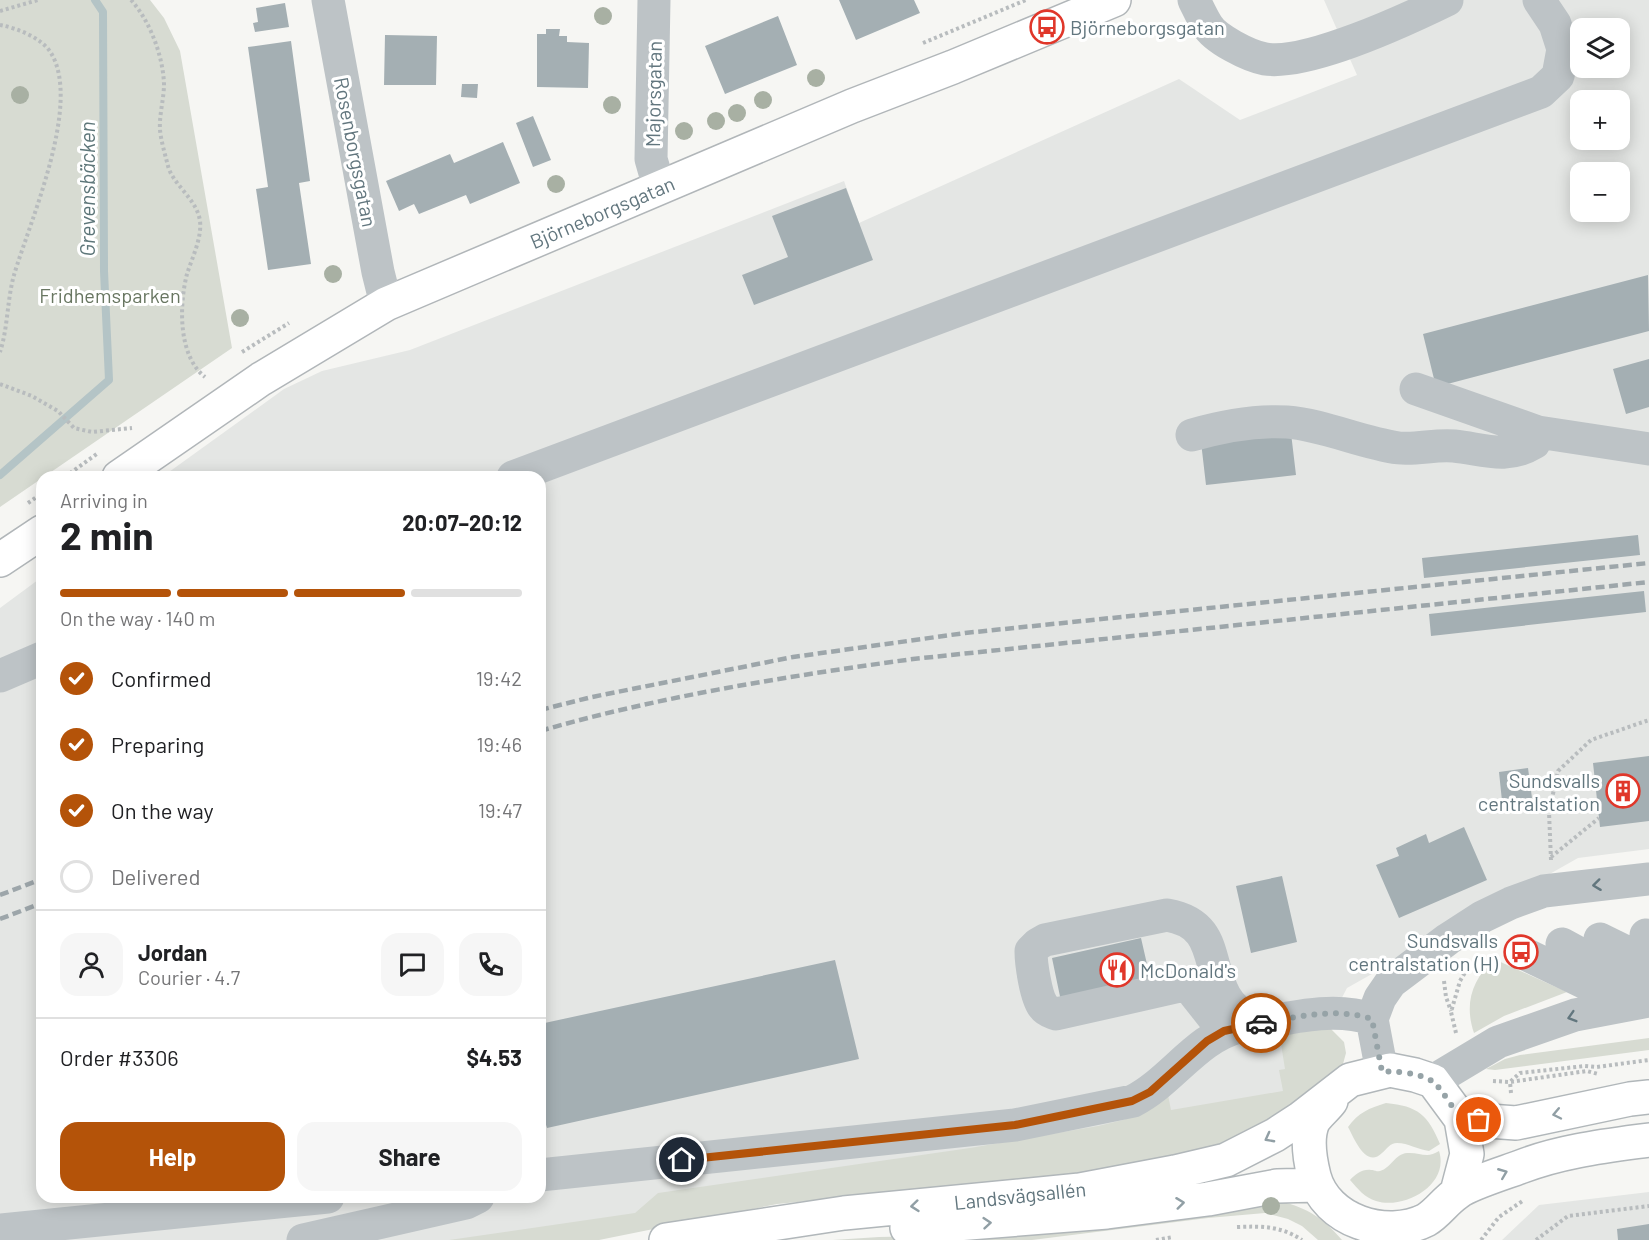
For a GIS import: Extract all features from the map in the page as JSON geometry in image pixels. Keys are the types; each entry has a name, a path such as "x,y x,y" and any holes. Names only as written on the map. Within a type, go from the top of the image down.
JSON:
{"main road":[{"name":"Björneborgsgatan","path":"128,471 261,379 386,304 852,106 1114,0"},
{"path":"0,560 36,536"},
{"name":"Landsvägsallén","path":"666,1240 844,1213 1080,1190 1175,1172 1226,1160 1275,1135 1350,1080 1390,1070 1433,1081"},
{"path":"1350,1080 1313,1122 1308,1152 1317,1185 1332,1206 1355,1230 1406,1227 1423,1230 1457,1192 1522,1166 1583,1149 1649,1140"},
{"path":"1433,1081 1461,1119 1467,1154 1457,1192"},
{"path":"1461,1119 1516,1123 1649,1097"},
{"name":"Landsvägsallén","path":"761,1240 846,1231 948,1226 1107,1212 1208,1199 1277,1186 1317,1185"}],"street":[{"name":"Rosenborgsgatan","path":"328,0 378,272 386,304"},
{"name":"Majorsgatan","path":"654,0 651,159 659,187"},
{"path":"1194,0 1208,27 1235,48 1266,59 1303,57 1342,44 1447,0"},
{"path":"529,471 1541,92 1558,76 1563,49 1555,24 1539,0"},
{"path":"1416,389 1538,432 1649,449"},
{"path":"1192,435 1221,427 1287,422 1401,448 1453,446 1487,453 1521,449 1534,443 1538,432"},
{"path":"0,676 36,661"},
{"path":"1382,1072 1372,1019 1380,998 1391,982 1448,939 1492,913 1544,891 1649,879"},
{"path":"1224,1031 1190,988 1180,987 1056,1014 1041,1004 1031,961 1031,951 1045,940 1167,915 1179,917 1193,925 1205,937 1224,995 1234,1009 1256,1024"},
{"path":"1600,939 1648,945"},
{"path":"1562,944 1642,998"},
{"path":"1521,952 1642,998"},
{"path":"1433,1081 1498,1042 1575,1015 1642,998"},
{"path":"546,1174 1015,1125 1132,1101 1150,1092 1207,1041 1224,1031 1334,1012 1356,1014 1372,1019"},
{"path":"0,1230 268,1203"},
{"path":"303,1240 466,1203"}],"path":[{"path":"0,11 38,0"},
{"path":"131,0 155,39 164,83 160,129 169,169 189,198 200,220 198,241 187,276 181,311 185,343 197,371 205,377"},
{"path":"0,25 11,27 42,42 52,54 60,79 60,117 49,165 14,278 0,352"},
{"path":"0,384 32,396 58,411 74,428 92,432 132,428"},
{"path":"1544,891 1549,884 1551,857 1549,812 1558,771 1591,740 1649,720"},
{"path":"1551,857 1599,818"},
{"path":"1460,981 1468,966"},
{"path":"1536,1240 1568,1216 1649,1206"},
{"path":"1233,1227 1262,1226 1288,1231 1302,1240"},
{"path":"1156,1240 1179,1236"}],"shaded area":[{"path":"1324,0 1649,0 1649,849 1578,858 1347,988 1325,1030 1325,1087 1027,1154 569,1240 0,1240 0,608 36,581 36,1203 546,1203 546,471 170,471 284,389 322,371 410,350 844,181 859,223 1179,79 1240,120 1357,75"},
{"path":"1649,1192 1649,1240 1502,1240 1539,1205"}],"green space":[{"name":"Fridhemsparken","path":"0,0 150,0 164,18 180,51 232,348 53,471 36,471 36,482 0,507"},
{"path":"1494,959 1567,992 1504,1016 1474,1033 1470,1012 1472,993 1480,975"},
{"path":"1331,1029 1344,1042 1346,1053 1343,1064 1308,1102 1219,1147 1147,1168 777,1204 599,1240 449,1240 635,1213 658,1193 970,1148 1098,1126 1138,1114 1167,1090 1171,1110 1283,1091 1279,1070 1285,1069 1280,1038 1287,1032"},
{"path":"1649,1038 1649,1050 1495,1070 1486,1069 1505,1059 1520,1055"},
{"path":"1386,1103 1397,1104 1420,1114 1431,1126 1440,1144 1429,1151 1395,1143 1376,1157 1366,1155 1348,1127 1364,1112"},
{"path":"1439,1151 1441,1163 1438,1174 1431,1184 1422,1192 1399,1202 1387,1203 1372,1200 1350,1180 1362,1171 1384,1169 1403,1154 1427,1155"},
{"path":"1280,1201 1314,1215 1328,1225 1342,1240 1318,1240 1302,1226 1288,1219 1265,1213 1032,1240 833,1240 975,1235"}],"building":[{"path":"839,0 914,0 920,13 856,40"},
{"path":"285,3 289,27 255,32 253,23 258,22 256,8"},
{"path":"778,16 797,65 725,94 705,46"},
{"path":"546,29 560,29 559,36 567,36 567,42 589,43 588,88 537,87 537,34 546,34"},
{"path":"385,35 437,36 436,85 384,85"},
{"path":"291,41 310,181 299,183 311,264 268,270 256,189 268,187 248,47"},
{"path":"462,84 478,84 477,98 461,97"},
{"path":"533,116 551,160 533,167 516,123"},
{"path":"503,142 520,183 470,204 466,195 419,214 414,204 399,211 386,181 450,154 454,163"},
{"path":"846,188 873,260 754,305 742,275 788,257 772,216"},
{"path":"1648,275 1649,331 1436,387 1423,334"},
{"path":"1649,359 1649,407 1626,414 1613,369"},
{"path":"1291,433 1296,475 1206,485 1201,442"},
{"path":"1638,535 1640,555 1424,578 1422,558"},
{"path":"1644,591 1646,612 1431,636 1429,614"},
{"name":"Sundsvalls centralstation","path":"1649,756 1649,821 1600,827 1593,763"},
{"path":"1528,768 1532,798 1502,801 1499,772"},
{"path":"1464,827 1487,880 1399,918 1376,865 1399,856 1396,848 1426,834 1429,843"},
{"path":"1282,876 1297,942 1251,953 1236,886"},
{"path":"1141,938 1152,986 1062,1006 1052,958"},
{"path":"835,960 859,1059 547,1128 546,1023"},
{"path":"1649,1224 1649,1240 1618,1240 1617,1229"}],"waterway":[{"name":"Grevensbäcken","path":"0,475 109,380 104,271 103,12 95,0"}],"railway":[{"path":"546,708 592,697 793,657 965,633 1649,563"},
{"path":"546,729 678,697 819,672 913,659 1649,582"},
{"path":"0,895 36,881"},
{"path":"0,919 36,905"}],"way so far":[{"path":"1261,1023 1334,1012 1356,1014 1372,1019 1382,1072 1390,1070 1433,1081 1461,1119 1479,1120"}],"place":[{"name":"Björneborgsgatan","path":"1047,27"},
{"name":"Sundsvalls centralstation","path":"1623,791"},
{"name":"Sundsvalls centralstation (H)","path":"1521,952"},
{"name":"McDonald's","path":"1117,970"}],"route":[{"path":"682,1160 1015,1125 1132,1101 1150,1092 1207,1041 1224,1031 1261,1023"}]}
